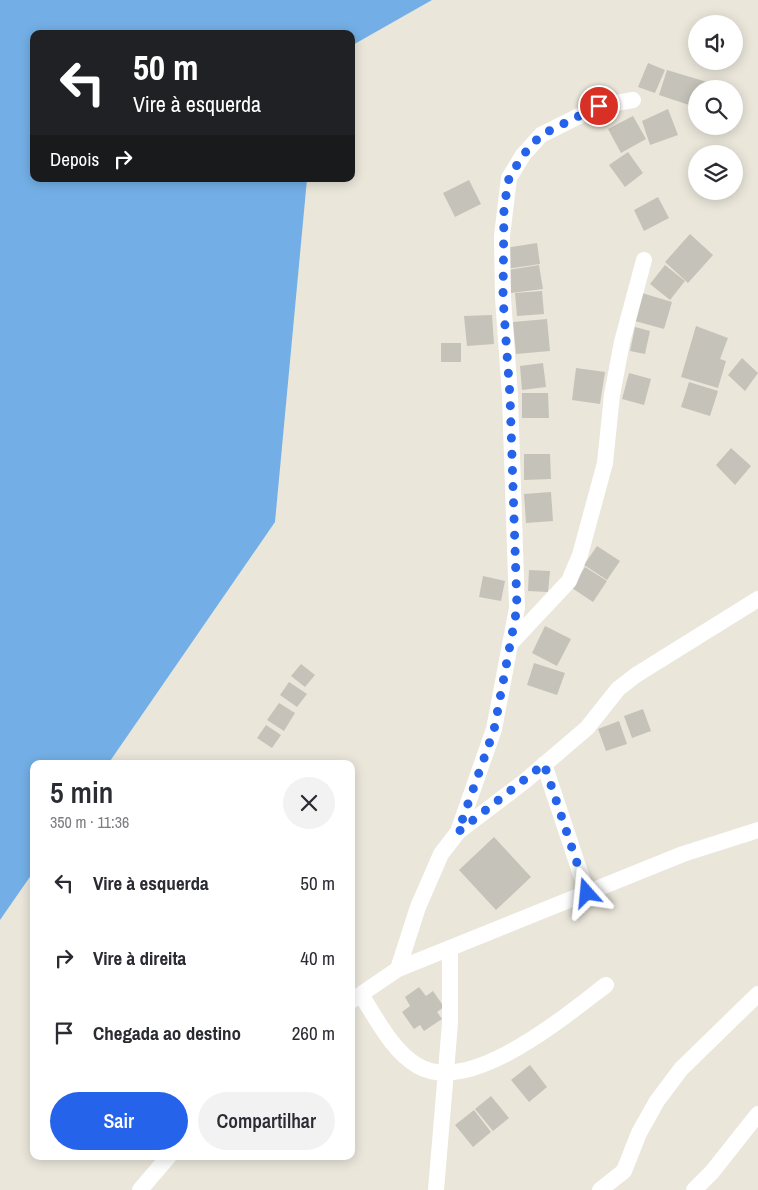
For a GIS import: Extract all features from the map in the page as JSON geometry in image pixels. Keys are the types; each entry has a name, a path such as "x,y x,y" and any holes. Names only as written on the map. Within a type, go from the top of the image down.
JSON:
{"street":[{"path":"458,832 494,730 517,608 502,262 504,207 509,178 523,155 541,135 599,106 633,100"},
{"path":"510,644 569,581 580,555 605,463 612,395 622,342 644,260"},
{"path":"398,969 418,906 441,854 458,832 587,728 618,689 636,675 758,599"},
{"path":"544,764 587,893"},
{"path":"606,985 533,1040 478,1066 446,1074 419,1066 400,1053 356,998 398,969 683,854 758,830"},
{"path":"436,1190 450,1023 450,948"},
{"path":"600,1190 624,1172 639,1133 657,1101 681,1069 758,994"},
{"path":"694,1190 712,1172 758,1114"},
{"path":"140,1190 166,1160"}],"water":[{"path":"0,0 432,0 355,44 355,30 30,30 30,182 307,182 275,522 111,760 30,760 30,877 0,920"}],"building":[{"path":"648,63 665,70 655,93 638,87"},
{"path":"667,70 700,80 688,80 688,105 659,95"},
{"path":"668,109 678,135 650,145 642,121"},
{"path":"633,116 646,139 621,153 608,129"},
{"path":"628,152 643,173 625,187 609,165"},
{"path":"469,180 481,204 455,217 443,193"},
{"path":"658,197 669,218 644,231 634,210"},
{"path":"690,234 713,255 688,283 665,262"},
{"path":"537,243 540,264 507,269 504,248"},
{"path":"539,265 543,289 511,293 508,270"},
{"path":"665,265 685,281 670,300 650,284"},
{"path":"542,291 544,314 517,316 515,293"},
{"path":"642,293 672,302 664,329 635,321"},
{"path":"492,315 494,344 467,346 464,316"},
{"path":"547,319 550,351 516,354 513,322"},
{"path":"696,326 728,338 720,359 726,361 718,388 681,377"},
{"path":"635,327 650,331 645,354 630,351"},
{"path":"441,343 461,343 461,362 441,362"},
{"path":"742,358 758,373 745,391 728,375"},
{"path":"543,363 546,387 522,390 520,366"},
{"path":"576,368 605,372 600,404 572,400"},
{"path":"629,373 651,379 644,405 622,399"},
{"path":"689,382 718,391 710,416 681,407"},
{"path":"522,393 548,393 549,418 522,418"},
{"path":"731,448 751,466 735,485 716,465"},
{"path":"524,454 550,454 551,479 524,480"},
{"path":"551,492 553,521 526,523 524,494"},
{"path":"597,546 620,561 607,580 584,565"},
{"path":"585,567 607,581 593,602 572,588"},
{"path":"529,570 550,571 548,592 528,591"},
{"path":"483,576 505,581 501,601 479,597"},
{"path":"545,626 571,639 557,666 532,653"},
{"path":"534,663 565,673 557,695 527,685"},
{"path":"301,664 315,675 305,687 291,676"},
{"path":"289,682 307,694 297,707 280,695"},
{"path":"279,703 295,713 284,731 267,720"},
{"path":"643,709 651,731 632,738 624,716"},
{"path":"619,721 627,744 606,751 598,729"},
{"path":"266,725 281,735 272,748 257,738"},
{"path":"494,837 531,877 496,910 459,870"},
{"path":"419,987 426,996 433,991 444,1007 437,1012 442,1019 424,1031 420,1025 414,1029 402,1012 410,1006 405,997"},
{"path":"530,1065 547,1087 529,1102 511,1080"},
{"path":"491,1096 509,1118 493,1131 475,1109"},
{"path":"474,1110 491,1132 473,1147 455,1125"}],"route":[{"path":"587,893 544,764 525,781 458,832 494,730 517,608 510,396 503,298 502,236 509,178 523,155 541,135 599,106"}]}
